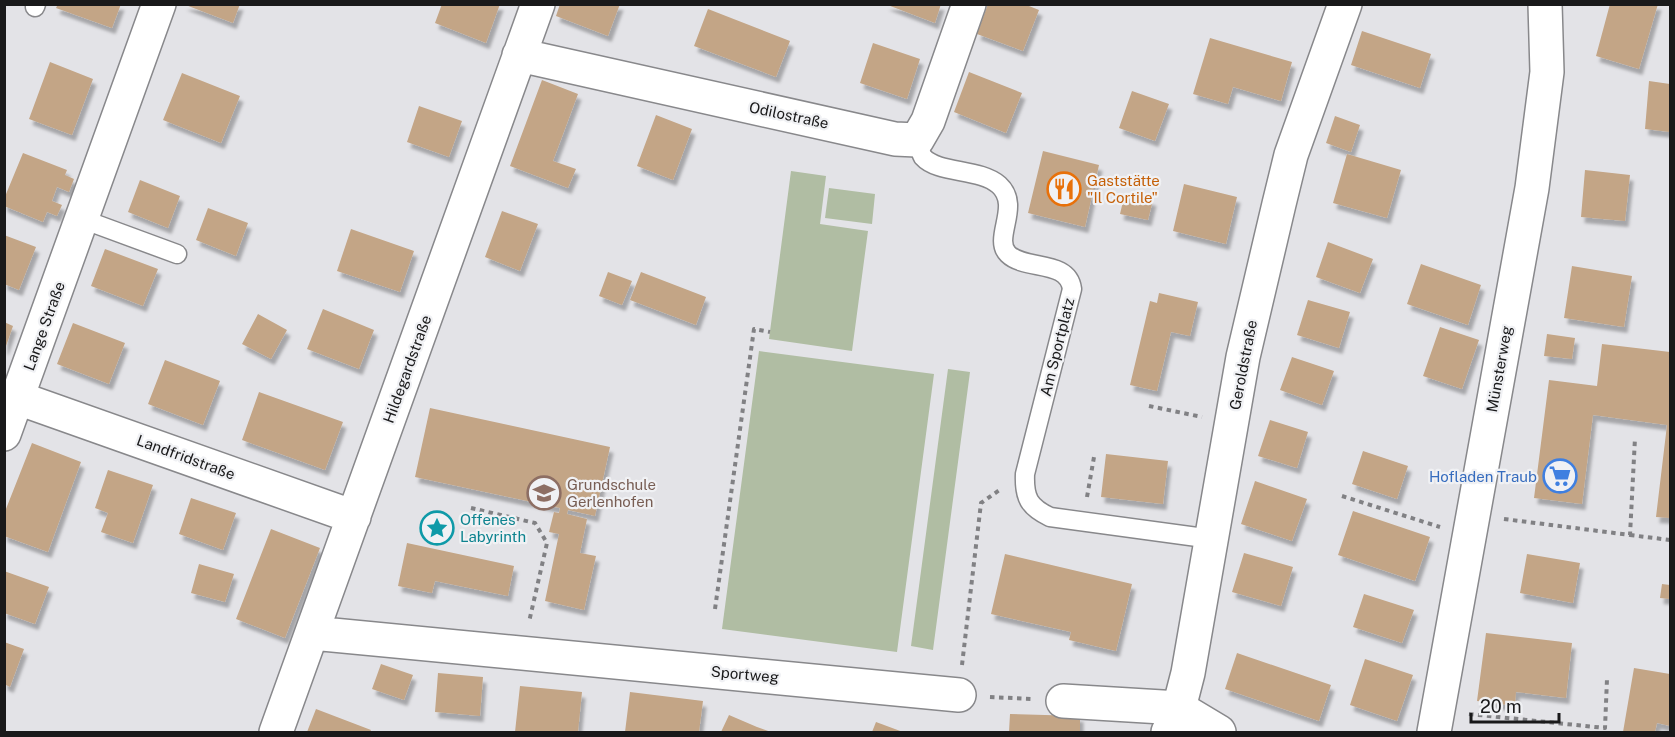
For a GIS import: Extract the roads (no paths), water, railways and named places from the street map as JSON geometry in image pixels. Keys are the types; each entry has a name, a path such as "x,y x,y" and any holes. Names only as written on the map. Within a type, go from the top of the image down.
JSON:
{"street":[{"name":"Lange Straße","path":"4,434 159,4"},
{"name":"Hildegardstraße","path":"276,732 538,4"},
{"path":"917,140 928,121 969,4"},
{"name":"Geroldstraße","path":"1173,720 1188,673 1243,357 1291,155 1345,4"},
{"name":"Münsterweg","path":"1436,722 1533,176 1548,72 1545,4"},
{"name":"Odilostraße","path":"519,55 884,136 917,140"},
{"name":"Landfridstraße","path":"18,398 354,517"},
{"name":"Sportweg","path":"312,633 958,695"},
{"path":"1063,701 1173,720 1220,732"}],"lane":[{"name":"Am Sportplatz","path":"917,140 922,155 930,163 985,176 997,183 1006,192 1010,202 1004,240 1004,247 1008,253 1016,259 1057,270 1067,276 1071,282 1072,289 1025,474 1024,487 1028,501 1037,511 1050,517 1212,539"},
{"path":"82,219 177,254"}],"place":[{"name":"Gaststätte \"Il Cortile\"","path":"1064,189"},
{"name":"Hofladen Traub","path":"1560,476"},
{"name":"Grundschule Gerlenhofen","path":"544,493"},
{"name":"Offenes Labyrinth","path":"437,528"}]}
